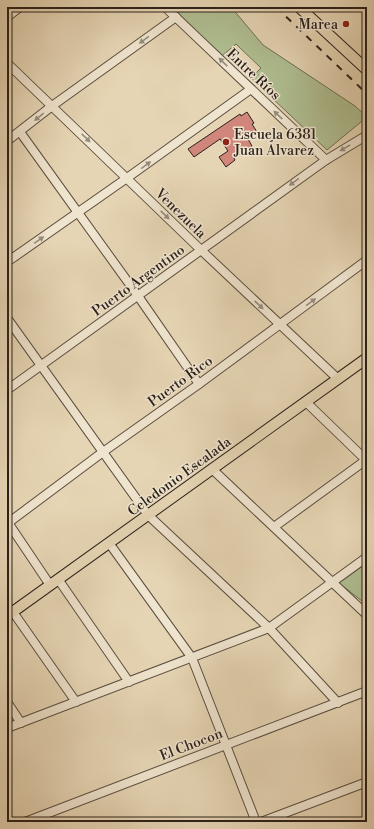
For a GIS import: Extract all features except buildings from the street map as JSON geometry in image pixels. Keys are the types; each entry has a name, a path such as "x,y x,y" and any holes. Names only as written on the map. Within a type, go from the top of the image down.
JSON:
{"main road":[{"path":"299,7 367,70"},
{"name":"Celedonio Escalada","path":"10,614 367,358"}],"street":[{"path":"7,16 20,7"},
{"name":"Entre Ríos","path":"165,7 326,160"},
{"path":"7,141 52,106 176,17"},
{"name":"Venezuela","path":"7,63 279,325 338,379"},
{"path":"7,262 251,89"},
{"path":"20,132 138,296 199,384"},
{"name":"Puerto Argentino","path":"7,390 326,160 365,137"},
{"name":"Puerto Rico","path":"8,522 367,260"},
{"path":"7,318 148,515 269,628 338,702"},
{"path":"274,527 366,460 306,402"},
{"path":"212,469 367,615"},
{"path":"8,522 129,682"},
{"path":"109,543 192,658 256,822"},
{"path":"7,728 269,628 367,558"},
{"path":"10,614 76,702"},
{"name":"El Chocon","path":"25,822 367,691"},
{"path":"7,702 21,723"},
{"path":"261,822 367,782"}],"green space":[{"path":"172,7 231,7 263,45 355,106 367,117 327,150 251,78 261,68 236,44 222,56"},
{"path":"367,563 367,605 339,583"}],"railway":[{"path":"276,7 367,94"}],"place":[{"name":"Marea","path":"346,24"},
{"name":"Escuela 6381 Juan Álvarez","path":"226,142"}]}
